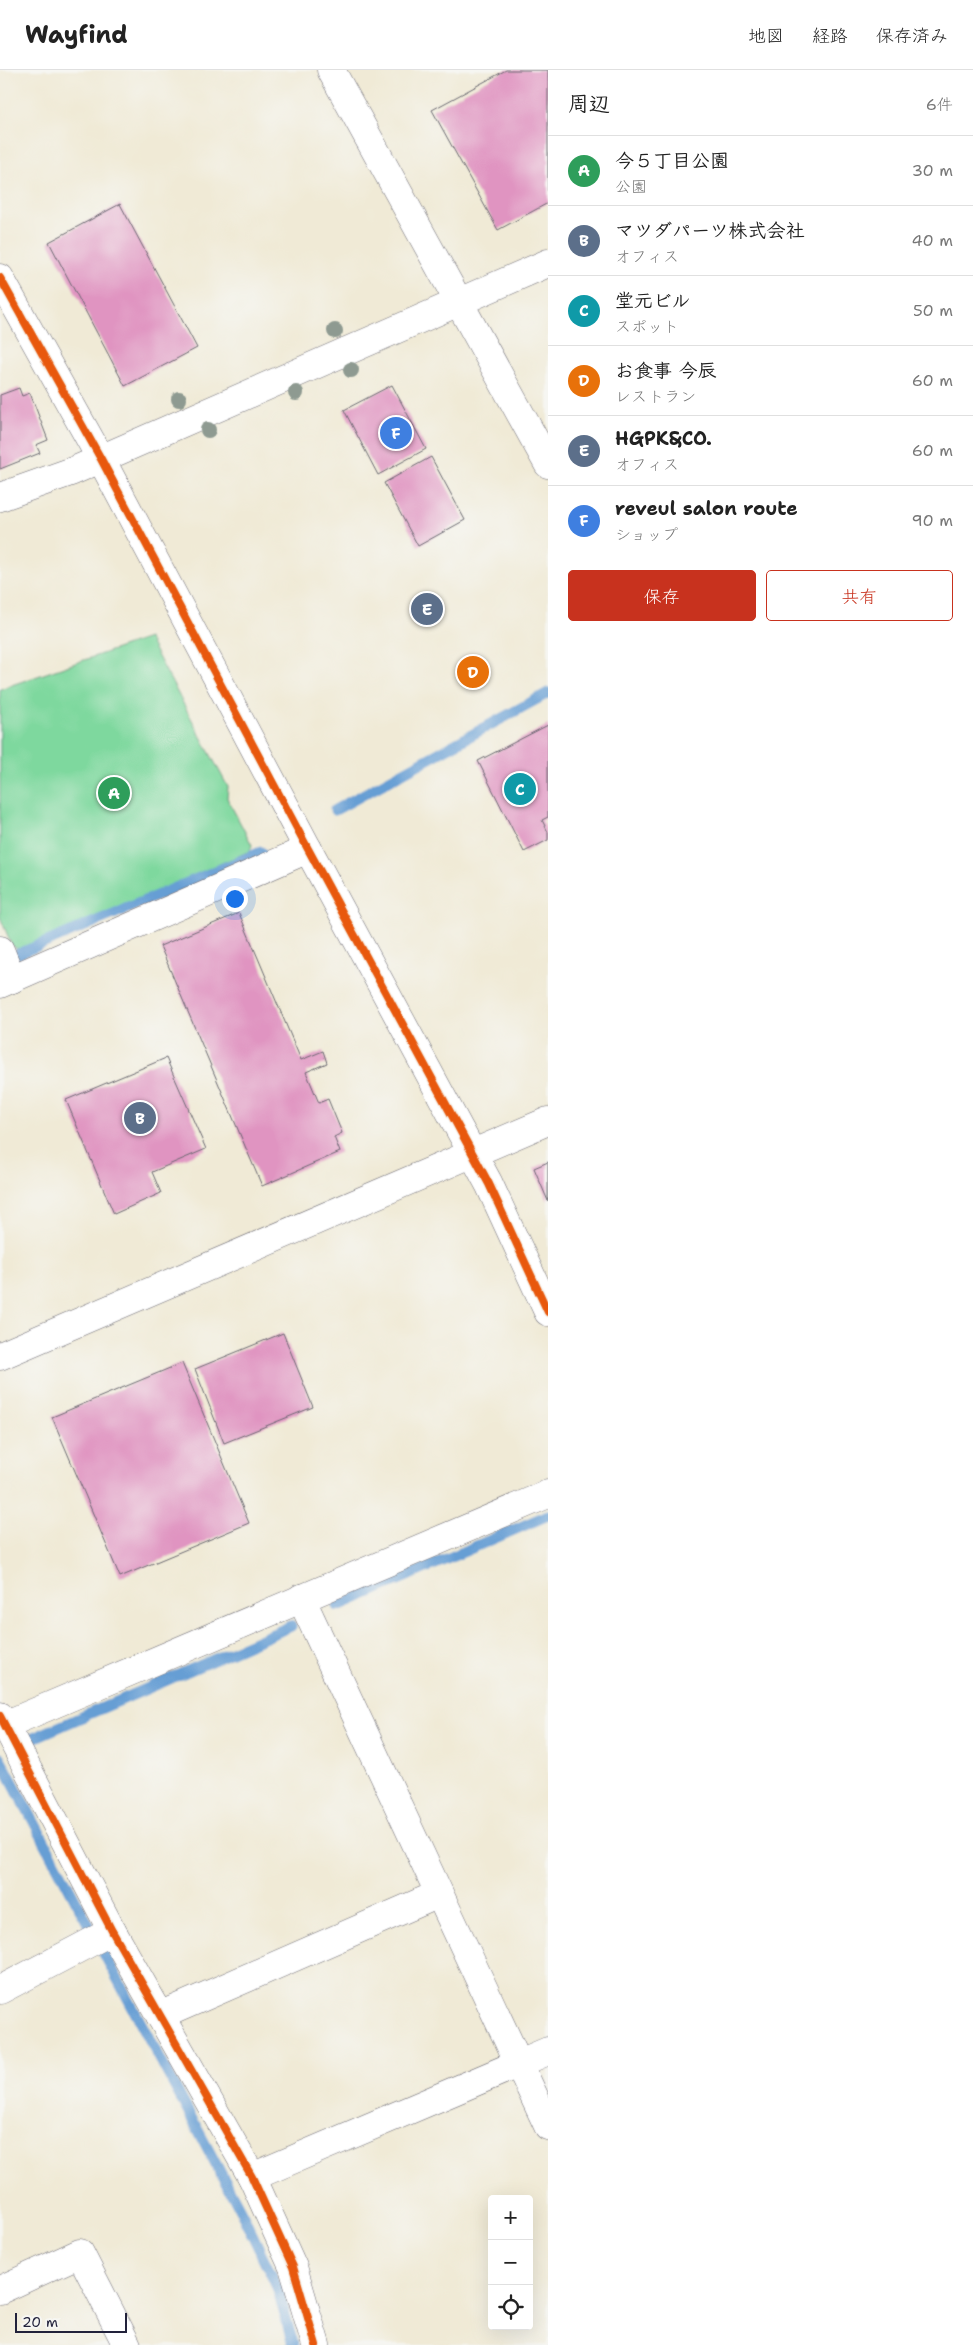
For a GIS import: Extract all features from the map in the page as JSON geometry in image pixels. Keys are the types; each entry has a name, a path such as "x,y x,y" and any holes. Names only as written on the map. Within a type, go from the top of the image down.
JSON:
{"street":[{"path":"332,70 548,464"},
{"path":"0,497 74,471 548,263"},
{"path":"0,278 101,458 308,849 489,1184 548,1312"},
{"path":"4,967 308,849"},
{"path":"0,1356 548,1121"},
{"path":"316,2345 293,2267 252,2177 160,2016 101,1937 7,1732 301,1598 548,1494"},
{"path":"301,1598 548,2126"},
{"path":"160,2016 439,1894"},
{"path":"0,1990 101,1937"},
{"path":"252,2177 548,2051"},
{"path":"0,2290 80,2252 127,2345"}],"green space":[{"path":"148,638 228,787 227,798 252,845 250,851 20,950 12,946 0,917 0,689"}],"building":[{"path":"506,70 548,70 548,203 498,230 432,110"},
{"path":"120,204 197,348 125,386 49,242"},
{"path":"392,385 426,449 378,475 344,410"},
{"path":"19,388 22,396 30,393 48,440 36,445 40,453 0,469 0,395"},
{"path":"431,457 465,520 418,546 384,483"},
{"path":"548,725 548,817 542,820 548,832 548,840 524,852 478,761"},
{"path":"239,913 301,1060 323,1051 327,1063 306,1072 319,1103 328,1099 342,1133 334,1137 340,1152 262,1186 160,946"},
{"path":"166,1058 206,1149 152,1172 161,1193 114,1214 66,1100"},
{"path":"548,1162 548,1201 534,1168"},
{"path":"283,1333 313,1407 224,1443 195,1369"},
{"path":"182,1363 249,1523 120,1577 52,1417"}],"waterway":[{"path":"335,810 548,693"},
{"path":"4,960 261,852"},
{"path":"338,1606 548,1515"},
{"path":"15,1746 291,1626"},
{"path":"0,1758 243,2215 278,2289 293,2345"}],"cycle path":[{"path":"0,278 101,459 308,849 489,1184 548,1312"},
{"path":"0,1716 112,1931 252,2177 293,2267 316,2345"}],"place":[{"name":"reveul salon route","path":"396,433"},
{"name":"HGPK&CO.","path":"427,609"},
{"name":"お食事 今辰","path":"473,672"},
{"name":"堂元ビル","path":"520,789"},
{"name":"今５丁目公園","path":"114,793"},
{"name":"マツダパーツ株式会社","path":"140,1118"}]}
